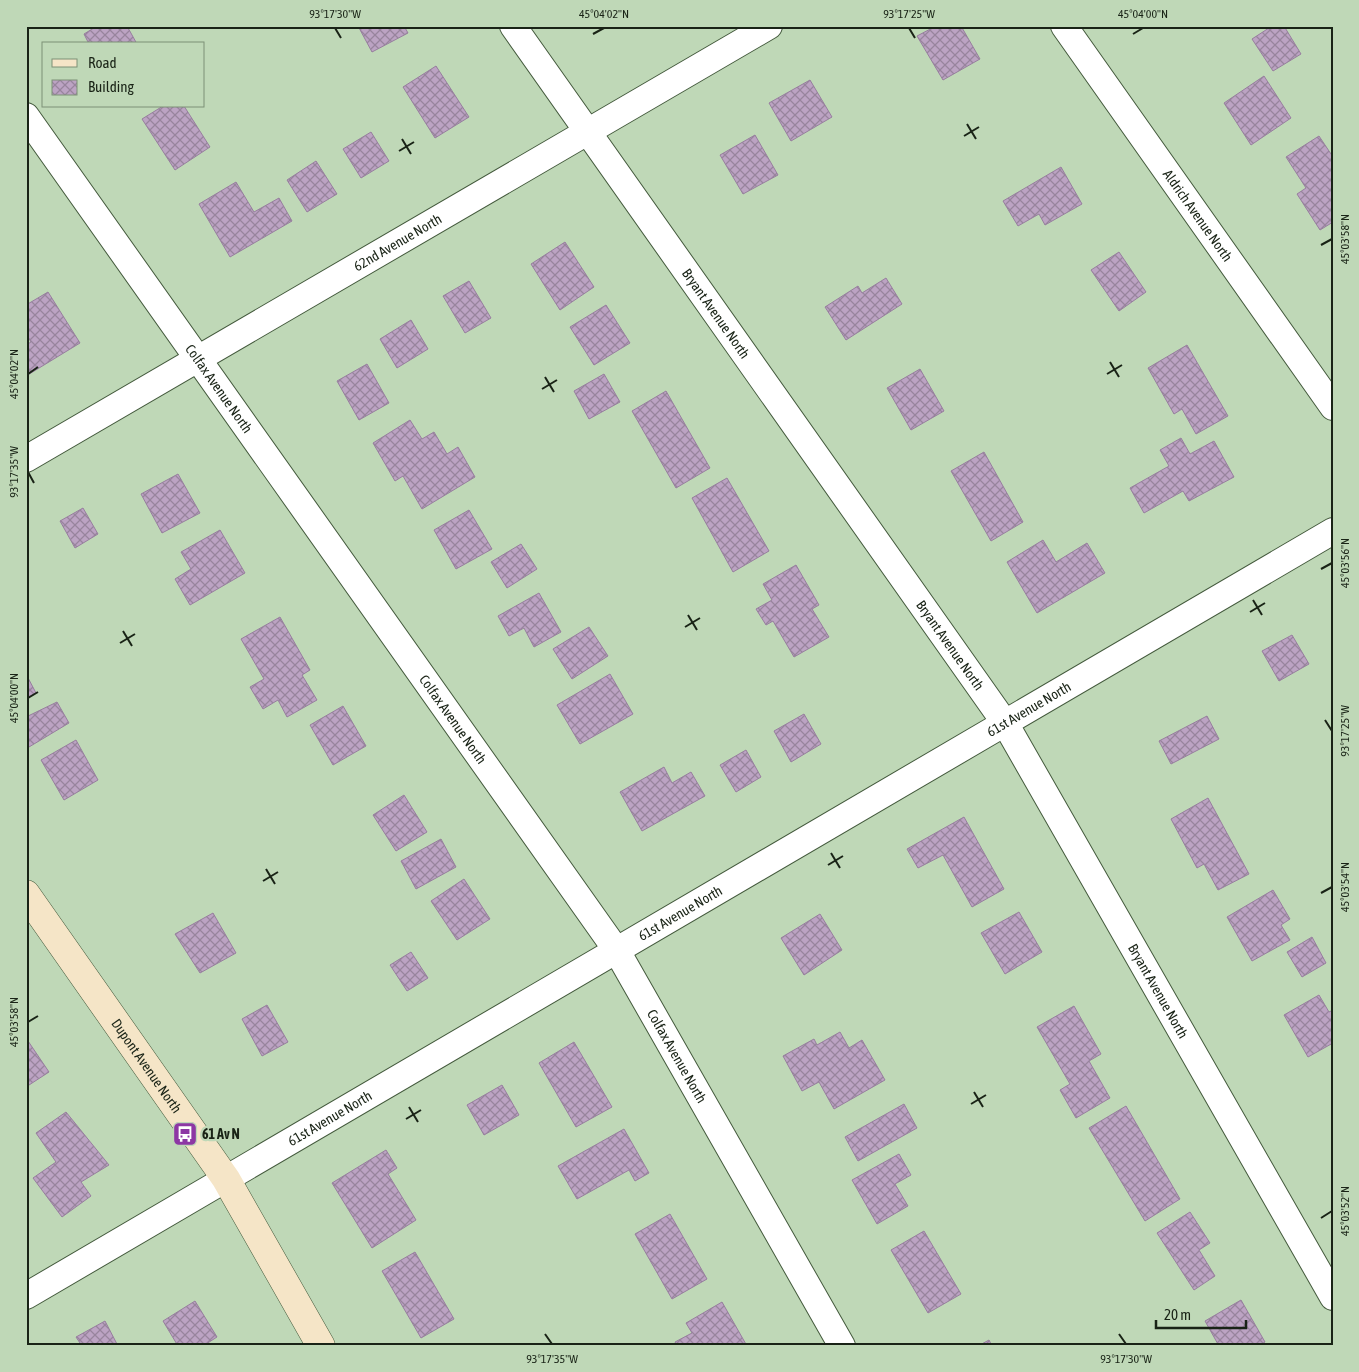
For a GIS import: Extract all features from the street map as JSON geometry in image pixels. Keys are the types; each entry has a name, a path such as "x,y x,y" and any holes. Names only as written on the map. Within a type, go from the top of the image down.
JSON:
{"street":[{"name":"Bryant Avenue North","path":"513,26 1005,723 1333,1297"},
{"name":"62nd Avenue North","path":"26,459 769,26"},
{"name":"Aldrich Avenue North","path":"1064,26 1333,407"},
{"name":"Colfax Avenue North","path":"26,116 617,951 842,1346"},
{"name":"61st Avenue North","path":"26,1296 1333,531"},
{"name":"Dupont Avenue North","path":"26,894 226,1179 321,1346"}],"building":[{"path":"97,26 127,26 136,42 88,42 84,34"},
{"path":"358,26 404,26 408,33 372,52"},
{"path":"936,26 961,26 980,59 943,80 917,36"},
{"path":"1272,26 1284,26 1301,54 1273,71 1252,39"},
{"path":"436,66 469,117 435,138 403,87"},
{"path":"1264,76 1291,118 1251,145 1224,103"},
{"path":"810,80 832,117 791,141 769,103"},
{"path":"160,108 185,108 210,147 175,170 142,119"},
{"path":"371,132 389,161 361,178 343,149"},
{"path":"755,135 778,175 743,194 720,155"},
{"path":"1319,136 1333,157 1333,222 1320,230 1297,194 1306,188 1286,157"},
{"path":"316,161 337,194 307,212 287,180"},
{"path":"1061,167 1082,204 1045,225 1039,214 1018,226 1003,201"},
{"path":"236,182 254,212 279,198 292,221 230,257 199,204"},
{"path":"565,242 594,287 560,310 531,264"},
{"path":"1119,252 1146,292 1119,311 1091,270"},
{"path":"886,278 902,304 846,340 825,307 858,286 862,293"},
{"path":"469,281 491,318 465,333 443,296"},
{"path":"48,292 80,343 26,376 26,345 31,342 26,334 26,305"},
{"path":"606,305 630,343 594,365 570,327"},
{"path":"411,320 428,349 397,368 380,339"},
{"path":"1187,345 1228,416 1196,434 1182,409 1174,414 1148,368"},
{"path":"367,364 389,403 359,420 337,381"},
{"path":"920,369 944,411 911,430 887,388"},
{"path":"604,374 620,402 589,419 574,391"},
{"path":"666,391 710,468 676,488 632,411"},
{"path":"410,420 422,439 434,432 447,454 458,447 475,477 422,509 403,476 395,481 373,443"},
{"path":"1181,438 1190,454 1214,441 1234,477 1189,501 1183,491 1144,513 1130,488 1169,466 1160,450"},
{"path":"984,452 1023,522 991,541 951,471"},
{"path":"178,474 200,513 162,533 141,494"},
{"path":"727,478 769,551 733,572 692,498"},
{"path":"83,508 98,534 75,548 60,521"},
{"path":"469,510 492,549 456,569 434,530"},
{"path":"220,530 245,573 190,605 175,579 191,569 181,552"},
{"path":"1043,540 1056,562 1087,543 1105,573 1037,613 1007,562"},
{"path":"521,544 537,569 507,588 491,562"},
{"path":"796,565 819,605 812,609 829,637 794,657 773,621 766,625 756,609 772,600 763,584"},
{"path":"539,593 561,632 534,647 524,628 509,636 498,616"},
{"path":"280,617 310,670 302,675 317,700 287,717 278,700 263,709 250,687 264,679 241,639"},
{"path":"589,627 608,656 572,679 553,649"},
{"path":"1292,635 1309,664 1279,681 1262,651"},
{"path":"26,674 36,693 26,698"},
{"path":"610,674 633,714 580,744 557,705"},
{"path":"57,702 69,723 29,747 26,743 26,717"},
{"path":"343,706 366,746 333,765 310,725"},
{"path":"804,714 821,744 791,762 774,731"},
{"path":"1207,716 1219,739 1171,764 1159,741"},
{"path":"76,740 98,780 64,800 41,760"},
{"path":"746,750 761,777 736,792 720,765"},
{"path":"664,767 672,783 691,772 705,796 642,831 620,792"},
{"path":"404,795 427,832 396,851 373,815"},
{"path":"1208,798 1249,874 1218,890 1204,864 1197,868 1171,819"},
{"path":"964,817 1004,889 972,907 943,855 918,868 907,849"},
{"path":"441,839 456,867 416,889 401,861"},
{"path":"464,879 490,919 457,940 431,901"},
{"path":"1273,890 1290,919 1281,925 1290,940 1252,961 1227,917"},
{"path":"1019,912 1042,952 1005,974 981,933"},
{"path":"213,913 236,953 200,973 175,934"},
{"path":"820,914 842,950 804,975 781,938"},
{"path":"1312,937 1326,963 1302,977 1287,952"},
{"path":"411,952 428,978 407,991 390,965"},
{"path":"1319,995 1329,1012 1333,1010 1333,1043 1308,1057 1284,1015"},
{"path":"267,1005 288,1042 262,1056 242,1019"},
{"path":"1074,1006 1101,1054 1089,1061 1110,1098 1076,1118 1060,1090 1070,1084 1037,1027"},
{"path":"840,1032 849,1048 862,1040 885,1080 834,1109 819,1082 802,1091 783,1056 814,1039 817,1045"},
{"path":"26,1038 49,1072 26,1087"},
{"path":"574,1042 612,1107 576,1127 539,1063"},
{"path":"502,1085 519,1115 484,1135 467,1105"},
{"path":"904,1104 917,1128 858,1161 845,1137"},
{"path":"1126,1106 1180,1199 1145,1221 1089,1128"},
{"path":"66,1112 109,1165 81,1182 91,1196 62,1217 33,1178 56,1162 36,1133"},
{"path":"624,1129 649,1173 635,1181 629,1170 577,1199 558,1166"},
{"path":"386,1150 397,1168 388,1174 416,1220 372,1248 332,1183"},
{"path":"899,1154 911,1175 895,1184 908,1206 877,1224 852,1180"},
{"path":"1190,1212 1210,1243 1199,1250 1215,1276 1194,1290 1157,1233"},
{"path":"670,1214 707,1279 672,1299 635,1234"},
{"path":"924,1231 961,1294 928,1313 891,1250"},
{"path":"415,1252 454,1319 421,1338 382,1271"},
{"path":"1241,1300 1265,1342 1258,1346 1219,1346 1205,1321"},
{"path":"195,1301 217,1337 203,1346 178,1346 163,1321"},
{"path":"722,1302 747,1346 677,1346 675,1342 692,1333 686,1323"},
{"path":"105,1321 118,1346 82,1346 76,1337"},
{"path":"989,1340 992,1346 978,1346"}],"place":[{"name":"61 Av N","path":"185,1134"}]}
